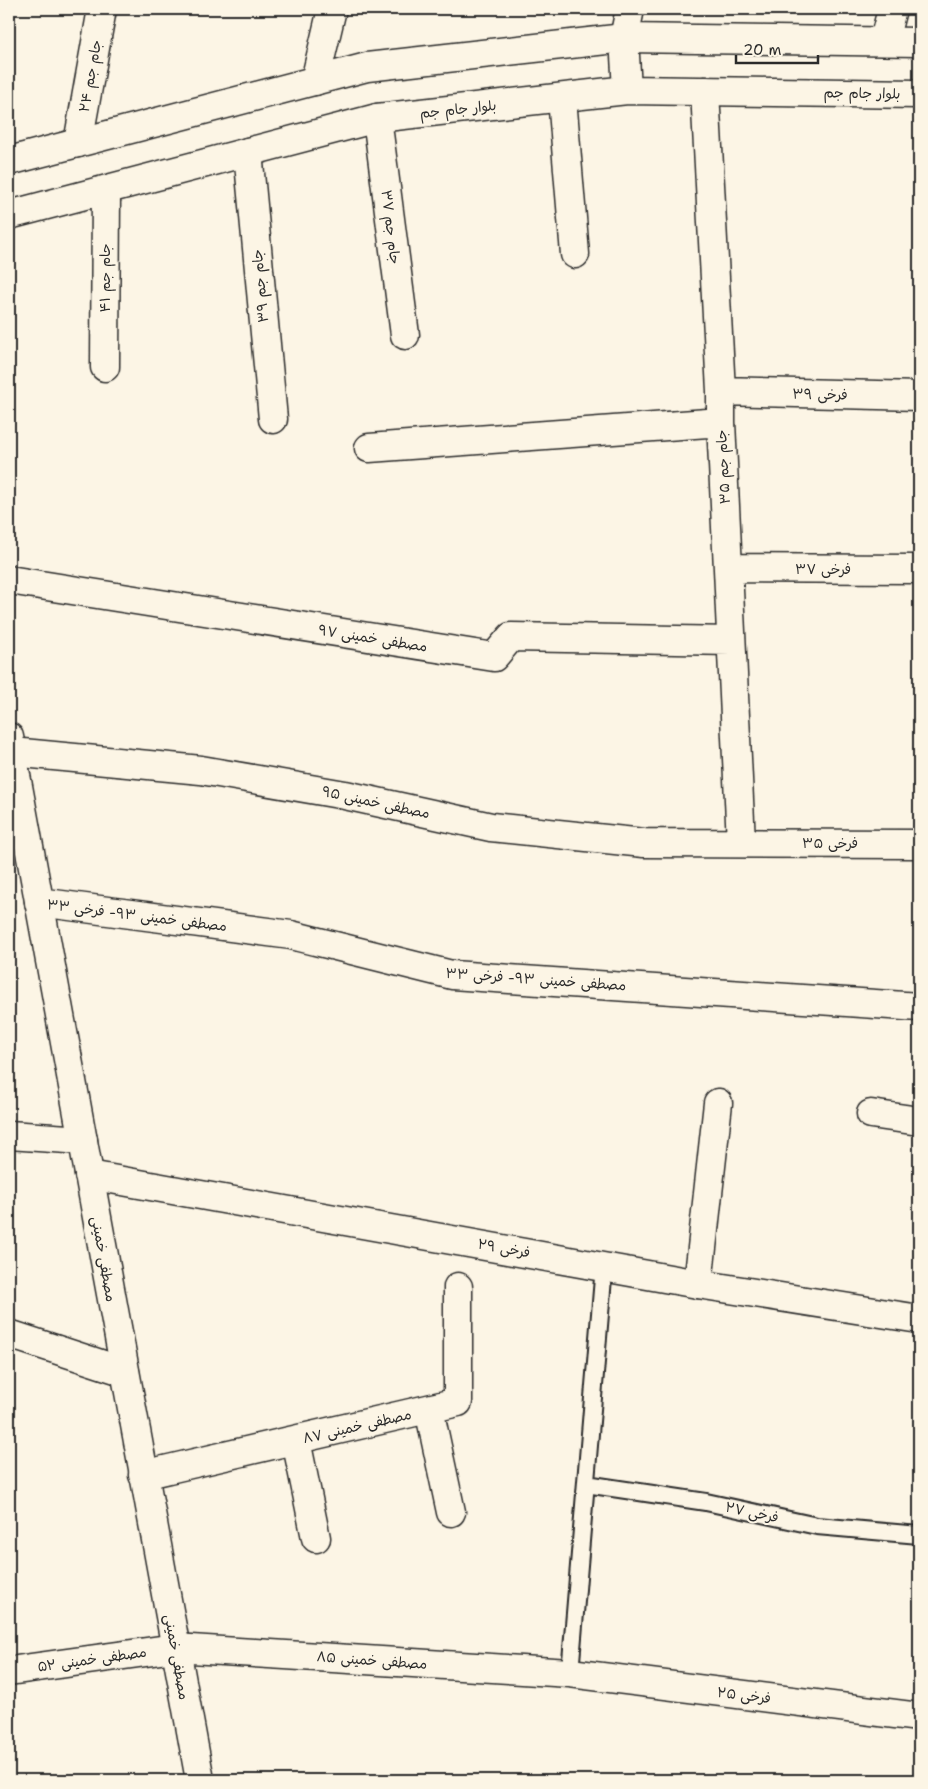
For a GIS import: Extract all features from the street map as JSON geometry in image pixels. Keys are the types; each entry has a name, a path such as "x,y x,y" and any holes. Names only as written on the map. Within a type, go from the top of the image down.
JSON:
{"street":[{"name":"جام جم ۲۴","path":"78,143 102,9"},
{"path":"315,81 332,9"},
{"path":"627,90 624,38 630,9"},
{"path":"884,41 892,9"},
{"path":"9,161 367,67 624,38 919,42"},
{"name":"بلوار جام جم","path":"9,215 377,118 627,90 919,94"},
{"name":"جام جم ۳۵","path":"704,91 721,391 741,842"},
{"path":"562,98 576,254"},
{"name":"جام جم ۳۷","path":"377,118 405,335"},
{"name":"جام جم ۳۹","path":"248,152 273,419"},
{"name":"جام جم ۴۱","path":"105,367 106,190"},
{"name":"فرخی ۳۹","path":"721,391 919,396"},
{"path":"370,448 721,422"},
{"name":"فرخی ۳۷","path":"728,568 919,569"},
{"name":"مصطفی خمینی ۹۷","path":"9,580 494,657 511,637 731,641"},
{"name":"مصطفی خمینی ۹۵","path":"10,745 201,770 345,795 491,827 644,843 741,842"},
{"name":"مصطفی خمینی","path":"10,745 200,1780"},
{"name":"فرخی ۳۵","path":"741,842 919,844"},
{"name":"مصطفی خمینی ۹۳- فرخی ۳۳","path":"39,902 291,935 452,975 919,1007"},
{"path":"698,1284 718,1102"},
{"path":"871,1114 919,1121"},
{"path":"9,1135 82,1140"},
{"name":"فرخی ۲۹","path":"89,1175 698,1284 919,1319"},
{"name":"مصطفی خمینی ۸۷","path":"144,1475 458,1402 458,1287"},
{"path":"9,1334 125,1372"},
{"path":"429,1409 450,1512"},
{"path":"296,1440 316,1538"},
{"name":"مصطفی خمینی ۵۲","path":"9,1671 175,1648"},
{"name":"مصطفی خمینی ۸۵","path":"175,1648 570,1673"},
{"name":"فرخی ۲۵","path":"570,1673 919,1717"}],"lane":[{"path":"570,1673 604,1266"},
{"name":"فرخی ۲۷","path":"586,1484 706,1502 817,1526 919,1535"}]}
